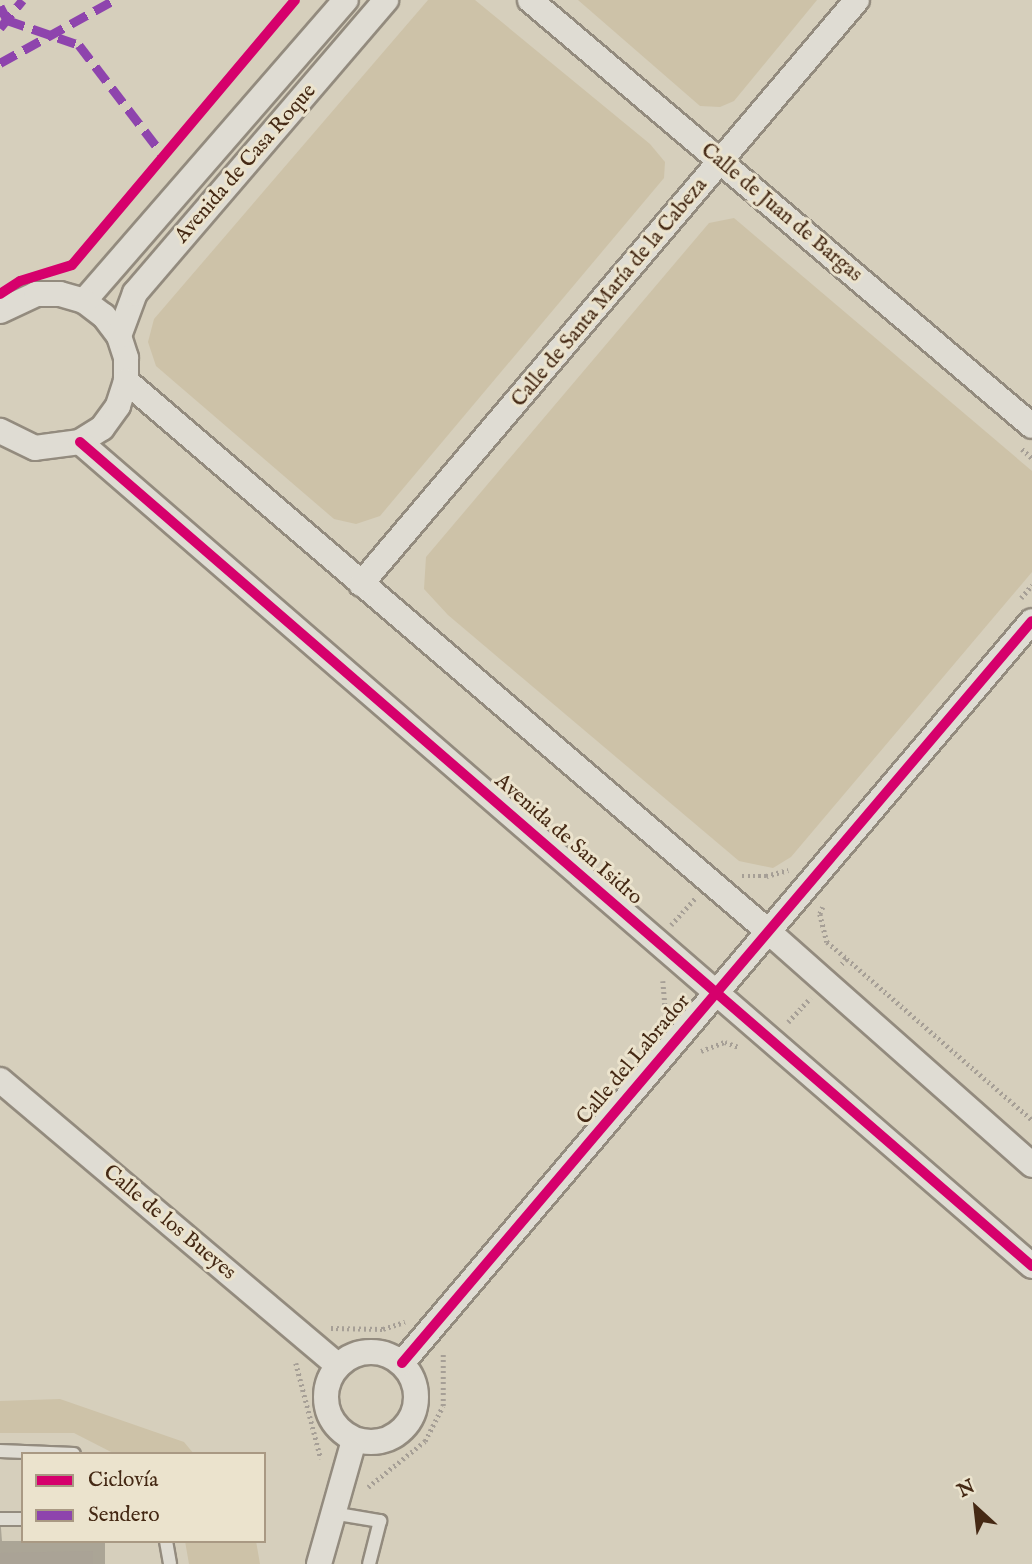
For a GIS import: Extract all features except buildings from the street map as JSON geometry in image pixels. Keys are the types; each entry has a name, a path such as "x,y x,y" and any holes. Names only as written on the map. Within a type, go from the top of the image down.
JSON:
{"street":[{"name":"Avenida de Casa Roque","path":"84,301 346,0"},
{"name":"Avenida de Casa Roque","path":"119,336 135,293 386,0"},
{"name":"Calle de Juan de Bargas","path":"530,0 1032,426"},
{"name":"Calle de Santa María de la Cabeza","path":"361,584 857,0"},
{"path":"0,312 36,294 60,294 84,301 104,316 119,336 126,358 126,381 118,406 102,428 80,442 58,448 4,442"},
{"path":"126,381 826,981 1032,1165"},
{"name":"Avenida de San Isidro","path":"80,442 1032,1266"},
{"name":"Calle del Labrador","path":"402,1363 770,933 1023,613"},
{"name":"Calle de los Bueyes","path":"0,1080 338,1366"},
{"path":"369,1351 386,1354 402,1363 417,1395 404,1428 389,1439 354,1440 339,1430 326,1398 338,1366 369,1351"},
{"path":"319,1564 344,1515 354,1440"}],"lane":[{"path":"0,1451 25,1452"},
{"path":"344,1515 380,1521 369,1564"},
{"path":"0,1519 21,1519"},
{"path":"166,1543 170,1564"}],"path":[{"path":"1023,613 1032,584"},
{"path":"657,942 726,862 744,877 766,876 795,867"},
{"path":"825,903 820,914 827,942 1032,1120"},
{"path":"695,1059 702,1049 725,1042 758,1053 847,959"},
{"path":"661,977 667,1012 662,1019"},
{"path":"321,1464 297,1363 281,1352 313,1315 330,1328 383,1329 409,1321 420,1306 454,1334 444,1346 443,1406 425,1441 369,1484 344,1515"}],"shaded area":[{"path":"428,0 475,0 650,144 665,162 664,178 380,516 356,524 334,519 156,366 148,342 154,319"},
{"path":"578,0 817,0 734,101 720,107 700,106"},
{"path":"734,218 1032,471 1032,572 791,857 773,868 739,861 448,615 424,589 426,557 709,223"},
{"path":"60,1399 184,1442 192,1452 111,1452 74,1433 0,1433 0,1401"},
{"path":"185,1543 256,1543 260,1564 189,1564"}],"marked path":[{"path":"0,28 23,0"},
{"path":"0,63 114,0"},
{"path":"0,6 7,20 79,45 164,156"}],"cycle path":[{"path":"0,294 20,281 72,265 295,0"},
{"path":"80,442 1032,1266"},
{"path":"402,1363 1032,621"}]}
